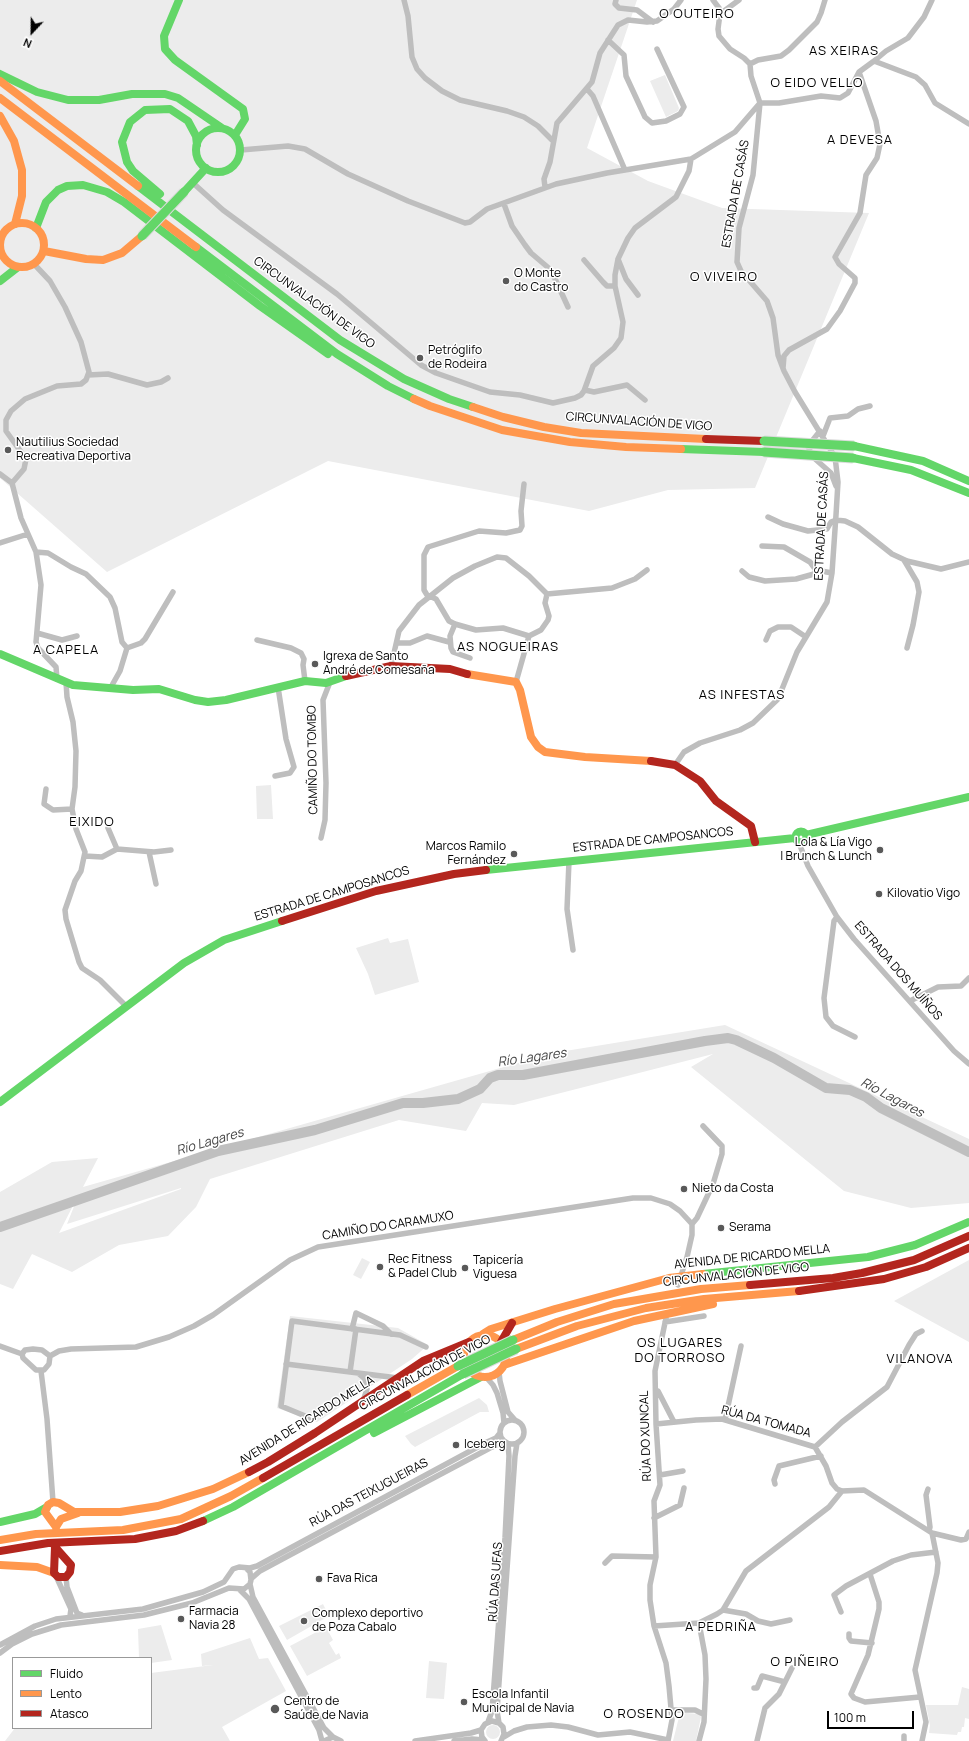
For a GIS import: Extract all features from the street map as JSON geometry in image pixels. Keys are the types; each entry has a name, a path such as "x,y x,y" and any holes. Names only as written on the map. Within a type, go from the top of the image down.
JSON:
{"main road":[{"path":"179,0 164,36 165,49 175,60 242,109 245,119 235,135"},
{"path":"0,74 37,92 68,100 99,100 139,94 165,94 178,98 211,122 235,135 241,150 237,162 226,170 218,172 206,168 197,155 196,136 188,121 175,111 161,108 145,110 134,118 127,127 122,142 124,154 133,171 212,235 224,251"},
{"name":"CIRCUNVALACIÓN DE VIGO","path":"0,81 340,340 404,379 449,399 503,417 581,433 635,437 826,444 869,449 923,461 969,481"},
{"name":"CIRCUNVALACIÓN DE VIGO","path":"0,98 337,354 388,386 430,406 502,430 570,442 626,447 830,455 870,460 918,472 946,482 969,493"},
{"path":"0,116 14,142 22,170 22,196 15,224"},
{"path":"197,145 204,133 212,128 222,128"},
{"path":"44,251 86,259 103,260 112,258 122,253 142,236 206,168"},
{"path":"36,228 46,202 58,190 67,186 83,185 107,192 124,202 317,347 368,379 388,386"},
{"path":"0,281 18,267 34,264 42,256 44,251 44,238 36,228 22,223 15,224 1,234 0,243 1,255 8,262 18,267"},
{"path":"0,654 61,681 79,686 111,687 132,690 159,689 208,702 226,700 305,681 322,684 347,675 390,666 450,669 476,676 511,680 516,682 520,690 530,737 538,747 545,752 585,757 663,762 675,765 700,781 716,801 745,820 751,826 755,842"},
{"path":"797,841 804,842 806,835 969,797"},
{"name":"ESTRADA DE CAMPOSANCOS","path":"0,1102 164,976 209,948 233,937 313,910 422,879 454,874 755,842 797,841"},
{"name":"AVENIDA DE RICARDO MELLA","path":"483,1334 491,1329 512,1322 632,1287 881,1255 915,1245 969,1222"},
{"name":"CIRCUNVALACIÓN DE VIGO","path":"0,1540 36,1534 123,1530 181,1519 231,1496 458,1366 513,1340 557,1322 629,1301 701,1289 833,1278 862,1273 914,1260 969,1236"},
{"name":"CIRCUNVALACIÓN DE VIGO","path":"0,1551 48,1543 135,1539 176,1531 208,1520 303,1468 463,1374 516,1349 577,1326 646,1308 704,1299 791,1293 845,1287 884,1279 926,1267 969,1248"},
{"path":"303,1468 316,1464 502,1368 634,1321 710,1305 781,1297 791,1293"},
{"path":"501,1342 512,1322"},
{"path":"484,1377 468,1368 464,1353 469,1342 483,1334 490,1335 501,1342 506,1354 502,1368"},
{"name":"AVENIDA DE RICARDO MELLA","path":"79,1513 102,1514 138,1510 172,1503 213,1489 268,1462 423,1361 469,1342"},
{"path":"447,1350 464,1353"},
{"path":"0,1522 35,1514 50,1505 59,1503 64,1507 79,1513"},
{"path":"50,1505 46,1515 57,1520 79,1513"},
{"path":"57,1520 65,1513 64,1507"},
{"path":"0,1565 37,1567 61,1578 66,1577 70,1572 71,1565 55,1547 55,1574"}],"street":[{"path":"404,0 408,16 412,57 417,69 425,78 442,91 460,100 507,111 524,118 538,126 553,141"},
{"path":"616,0 615,4 619,8 637,10 653,22"},
{"path":"545,187 544,180 550,162 557,123 587,89 595,73 600,53 618,25 628,20 653,22 668,14 681,0"},
{"path":"712,0 719,8 719,36 730,50 744,58 750,64 751,76 760,103"},
{"path":"720,14 739,0"},
{"path":"750,64 758,60 781,56 789,50 820,18 825,0"},
{"path":"241,150 288,146 300,148 348,174 461,222 470,222 488,209 545,187 587,176 691,159 735,132 760,103 779,103 821,96 840,98 848,93 859,72 874,62 886,51 908,38 924,17 932,0"},
{"path":"608,40 624,55 626,76 645,117 652,123 666,121 680,114 683,108 657,48"},
{"path":"874,62 916,77 925,85 935,104 969,124"},
{"path":"783,368 786,352 828,329 840,311 855,283 855,278 839,264 835,257 860,212 866,176 877,158 880,144 876,121 859,72"},
{"path":"587,89 593,96 625,170"},
{"name":"ESTRADA DE CASÁS","path":"675,765 684,752 700,743 740,730 753,723 778,699 797,652 825,608 832,574 836,520 837,464 821,433 795,392 783,368 778,355 774,318 769,306 764,296 741,271 736,257 739,228 753,175 760,103"},
{"path":"193,183 223,210 337,294 428,369 490,392 520,395 553,403 575,398 585,390 593,366 614,348 623,334 623,322 615,286 615,275 618,259 628,238 635,228 676,197 689,171 691,159"},
{"path":"504,204 512,226 525,245 531,253 551,270 568,307"},
{"path":"618,259 626,279 638,295"},
{"path":"584,260 607,286 615,286"},
{"path":"12,483 24,470 26,459 6,431 6,420 11,411 25,399 57,386 81,384 88,375 88,367 80,342 65,307 50,281 34,264"},
{"path":"88,375 108,374 147,385 161,382 168,378"},
{"path":"585,390 594,392 627,385 645,400"},
{"path":"837,490 831,473 814,458 809,449 812,440 821,433 830,418 848,416 858,409 870,406"},
{"path":"0,474 12,483 21,518 36,552 42,585 36,645 56,667 67,697 73,722 76,751 75,787 72,809 76,829 85,848 85,856 81,871 68,899 65,910 66,919 82,968 100,980 126,1006"},
{"path":"524,484 521,511 522,526 518,532 479,531 441,542 426,550 424,555 424,590 425,594 438,601 449,621 455,624 484,630 503,628 529,636 541,630 548,620 549,616 545,603 547,594"},
{"path":"768,517 783,524 808,531 827,529 831,522 836,520 845,521 858,527 880,546 904,560 941,569 969,562"},
{"path":"0,543 28,534"},
{"path":"762,546 784,547 810,562 816,570 832,574"},
{"path":"36,552 48,553 71,568 86,574 110,597 115,608 122,642 127,648"},
{"path":"390,666 401,627 423,601 458,575 475,566 502,557 515,564 547,594 612,588 634,579 647,570"},
{"path":"904,560 917,582 919,592 907,648"},
{"path":"742,571 749,577 765,581 796,579 814,574 816,570"},
{"path":"111,687 120,670 127,648 145,639 173,592"},
{"path":"455,624 449,642 453,652 470,658"},
{"path":"766,640 770,631 778,627 791,627 806,637"},
{"path":"37,633 62,640 77,636"},
{"path":"397,643 410,643 427,636 449,642"},
{"path":"516,682 529,636"},
{"path":"257,640 291,648 301,653 304,659 303,665 305,681"},
{"name":"CAMIÑO DO TOMBO","path":"321,838 325,820 326,796 323,700 330,682"},
{"path":"275,776 290,773 294,767 286,738 278,687"},
{"path":"46,789 44,804 53,810 72,809"},
{"path":"108,828 117,849"},
{"name":"ESTRADA DOS MUÍÑOS","path":"797,841 808,866 837,917 876,966 960,1058 969,1064"},
{"path":"85,856 102,857 117,849 149,852 171,850"},
{"path":"149,852 156,884"},
{"path":"569,861 567,909 573,950"},
{"path":"837,917 834,921 824,998 826,1017 833,1026 855,1037"},
{"path":"910,1002 938,987 961,986 969,978"},
{"path":"679,1280 687,1257 692,1235 692,1224 697,1218 713,1184 722,1154 722,1146 703,1126"},
{"name":"CAMIÑO DO CARAMUXO","path":"50,1356 59,1351 71,1349 128,1348 152,1343 194,1326 213,1315 237,1296 290,1260 303,1253 335,1244 643,1197 670,1204 680,1211 692,1224"},
{"path":"350,1372 356,1313 383,1326 391,1334"},
{"name":"RÚA DO XUNCAL","path":"668,1740 672,1710 666,1663 654,1626 650,1600 650,1585 656,1557 654,1518 655,1498 660,1485 656,1424 655,1371 666,1320 704,1316"},
{"path":"310,1418 281,1406 292,1321 391,1334 400,1336 426,1347"},
{"path":"815,1447 842,1422 887,1387 909,1344 916,1334 922,1331"},
{"path":"0,1346 22,1354 23,1358 32,1367 41,1371"},
{"path":"725,1420 741,1346"},
{"path":"22,1354 25,1350 42,1350 50,1356 47,1368 41,1371"},
{"path":"286,1364 398,1378"},
{"name":"RÚA DAS UFAS","path":"502,1368 500,1381 508,1412 521,1424 524,1432 523,1437 517,1443 515,1456 497,1711 501,1725 502,1739"},
{"path":"41,1371 47,1419 50,1505"},
{"path":"356,1373 365,1379 367,1388 363,1401"},
{"path":"484,1377 493,1385 503,1413 504,1423 500,1432"},
{"path":"658,1391 674,1422"},
{"path":"504,1423 515,1420"},
{"name":"RÚA DA TOMADA","path":"656,1424 696,1420 725,1420 815,1447 821,1456 832,1483 837,1490 842,1491"},
{"name":"RÚA DAS UFAS","path":"488,1722 492,1711 510,1456 507,1443 500,1432"},
{"name":"RÚA DAS TEIXUGUEIRAS","path":"0,1645 35,1626 70,1616 126,1611 173,1602 214,1588 224,1582 231,1571 236,1567 246,1568 257,1566 496,1438 500,1432"},
{"path":"507,1443 517,1443"},
{"name":"RÚA DAS TEIXUGUEIRAS","path":"252,1578 260,1571 457,1466 507,1443"},
{"path":"775,1484 774,1480 779,1466 821,1456"},
{"path":"660,1475 683,1471"},
{"path":"654,1518 680,1505 684,1488"},
{"path":"922,1741 926,1722 915,1670 938,1563 930,1532 926,1495 928,1489"},
{"path":"654,1626 699,1622 722,1610 746,1572 828,1507 842,1491 864,1490 930,1532 961,1540 966,1539 969,1532"},
{"path":"841,1612 834,1596 846,1586 893,1561 905,1557 936,1552"},
{"path":"605,1563 612,1556 656,1557"},
{"path":"246,1568 250,1572 252,1578 250,1584 251,1593 324,1728 333,1737 341,1741"},
{"path":"55,1574 71,1609 70,1616"},
{"path":"870,1574 880,1606 872,1643 863,1668 851,1692 852,1696 856,1700 870,1702 920,1697"},
{"path":"66,1577 67,1588 77,1612 82,1615"},
{"path":"228,1577 233,1588"},
{"path":"240,1590 250,1584"},
{"path":"0,1653 12,1644 32,1634 61,1625 144,1615 192,1603 229,1588 233,1588 240,1590 249,1599 319,1730 323,1741 333,1737"},
{"path":"722,1610 746,1614 758,1621 771,1624 790,1620"},
{"path":"699,1622 705,1655 704,1722 699,1741"},
{"path":"849,1634 849,1638 852,1641 872,1643"},
{"path":"757,1741 765,1708 779,1694 792,1668"},
{"path":"754,1688 757,1688 762,1676 785,1682"},
{"path":"672,1710 695,1710 703,1714"},
{"path":"415,1741 471,1733 481,1730 488,1722 501,1725 514,1731"},
{"path":"502,1739 514,1731 529,1727 561,1725 598,1735 630,1732 668,1740"},
{"path":"454,1741 472,1738 484,1740 481,1730"}],"shaded area":[{"path":"0,0 637,0 587,148 648,181 722,208 869,213 755,488 668,490 589,511 328,461 107,572 0,478"},
{"path":"665,75 679,108 678,111 666,117 650,81"},
{"path":"271,785 273,819 257,819 256,786"},
{"path":"388,938 390,943 408,939 419,982 375,995 368,974 356,948"},
{"path":"725,1025 969,1139 969,1203 911,1208 844,1191 691,1067 713,1054 514,1105 482,1103 466,1131 399,1120 210,1179 196,1207 168,1236 119,1245 72,1272 32,1254 13,1289 0,1284 0,1192 52,1162 98,1158 83,1187 553,1053","holes":["181,1189 59,1233 79,1194 67,1224"]},
{"path":"362,1258 370,1262 361,1279 353,1275"},
{"path":"969,1260 969,1342 894,1301"},
{"path":"290,1316 398,1328 428,1345 412,1359 317,1422 277,1408"},
{"path":"479,1398 487,1405 489,1412 480,1412 415,1447 405,1436"},
{"name":"Complexo deportivo de Poza Cabalo","path":"323,1604 329,1616 287,1640 279,1626"},
{"path":"161,1625 172,1660 152,1663 152,1657 139,1657 138,1629"},
{"path":"326,1627 333,1640 329,1643 336,1655 339,1653 341,1658 307,1676 290,1646"},
{"path":"250,1638 259,1659 268,1658 286,1691 222,1727 230,1741 5,1741 14,1729 152,1729 152,1673 213,1665 202,1666 201,1654"},
{"path":"429,1661 447,1663 444,1699 426,1698"},
{"path":"962,1687 969,1689 969,1719 965,1718 964,1727 962,1727 961,1732 958,1732 957,1735 929,1733 930,1725 926,1705 958,1705"},
{"path":"686,1713 699,1714 701,1717 696,1741 673,1741 680,1715"},
{"path":"490,1725 496,1725 500,1729 500,1735 496,1739 490,1739 486,1735 486,1729"}],"waterway":[{"name":"Río Lagares","path":"0,1227 218,1151 315,1130 403,1103 423,1103 458,1099 480,1089 490,1078 498,1075 523,1075 728,1038 736,1040 774,1058 826,1088 850,1090 866,1097 881,1108 969,1152"}],"traffic: fast":[{"path":"179,0 164,36 165,49 175,60 243,109 245,119 235,135"},
{"path":"0,74 37,92 68,100 99,100 132,94 165,94 178,98 222,128"},
{"path":"160,194 133,171 127,162 122,142 130,122 145,110 170,109 188,121 196,136 197,145"},
{"path":"214,128 222,128 234,134 240,146 240,150 240,154 234,166 222,172 214,172 202,166 196,154 196,146 202,134 214,128"},
{"path":"184,192 206,168"},
{"path":"36,228 46,202 58,190 67,186 83,185 107,192 124,202 260,306 328,354"},
{"path":"138,186 340,340 404,379 449,399 473,407"},
{"path":"142,236 184,192"},
{"path":"196,247 337,354 388,386 414,399"},
{"path":"0,281 18,267"},
{"path":"764,441 854,446"},
{"path":"854,446 923,461 969,481"},
{"path":"681,449 764,452"},
{"path":"764,452 853,458"},
{"path":"853,458 911,470 969,493"},
{"path":"0,654 73,685 133,690 159,689 195,700 208,702 226,700 305,681 326,683 346,676"},
{"path":"806,835 969,797"},
{"path":"801,831 805,833 807,837 805,841 801,843 797,841 795,837 797,833 801,831"},
{"path":"486,870 795,838"},
{"path":"0,1102 184,963 224,940 282,921"},
{"path":"703,1274 868,1257 915,1245 969,1222"},
{"path":"458,1366 513,1340"},
{"path":"463,1374 516,1349"},
{"path":"203,1521 233,1507 463,1374"},
{"path":"374,1433 481,1377"},
{"path":"0,1522 35,1514 47,1507"}],"traffic: slow":[{"path":"0,81 138,186"},
{"path":"0,98 196,247"},
{"path":"0,116 14,141 22,170 22,196 15,224"},
{"path":"18,223 26,223 38,229 44,241 44,245 44,249 38,261 26,267 18,267 6,261 0,249 0,241 6,229 18,223"},
{"path":"44,251 86,259 103,260 122,253 142,236"},
{"path":"414,399 430,406 502,430 570,442 626,447 681,449"},
{"path":"473,407 503,417 544,427 581,433 706,439"},
{"path":"467,674 516,682 520,690 531,737 538,747 545,752 585,757 651,761"},
{"path":"483,1334 491,1329 555,1309 669,1278 703,1274"},
{"path":"513,1340 557,1322 614,1304 701,1289 750,1285"},
{"path":"516,1349 577,1326 646,1308 704,1299 799,1291"},
{"path":"504,1365 634,1321 713,1304"},
{"path":"481,1335 489,1335 497,1338 503,1344 506,1356 503,1368 497,1374 489,1377 481,1377 473,1374 467,1368 464,1360 464,1352 467,1344 473,1338 481,1335"},
{"path":"407,1395 458,1366"},
{"path":"56,1527 45,1512 48,1505 53,1502 59,1503 74,1512 120,1512 158,1506 213,1489 249,1472"},
{"path":"0,1540 36,1534 123,1530 181,1519 231,1496 263,1478"},
{"path":"56,1527 61,1519 78,1513"},
{"path":"0,1565 37,1567 54,1573"}],"traffic: jam":[{"path":"706,439 764,441"},
{"path":"346,676 391,666 450,669 467,674"},
{"path":"651,761 675,765 700,781 716,801 751,826 755,842"},
{"path":"282,921 376,891 454,874 486,870"},
{"path":"750,1285 833,1278 862,1273 914,1260 969,1236"},
{"path":"799,1291 884,1279 926,1267 969,1248"},
{"path":"501,1342 512,1323"},
{"path":"249,1472 315,1433 423,1361 469,1342"},
{"path":"263,1478 407,1395"},
{"path":"0,1551 48,1543 135,1539 176,1531 203,1521"},
{"path":"55,1547 71,1565 70,1572 66,1577 58,1577 54,1573 55,1547"}],"place":[{"name":"O Monte do Castro","path":"506,281"},
{"name":"Petróglifo de Rodeira","path":"420,358"},
{"name":"Nautilius Sociedad Recreativa Deportiva","path":"8,450"},
{"name":"Igrexa de Santo André de Comesaña","path":"315,664"},
{"name":"Lola & Lía Vigo | Brunch & Lunch","path":"880,850"},
{"name":"Marcos Ramilo Fernández","path":"514,854"},
{"name":"Kilovatio Vigo","path":"879,894"},
{"name":"Nieto da Costa","path":"684,1189"},
{"name":"Serama","path":"721,1228"},
{"name":"Rec Fitness & Padel Club","path":"380,1267"},
{"name":"Tapicería Viguesa","path":"465,1268"},
{"name":"Iceberg","path":"456,1445"},
{"name":"Fava Rica","path":"319,1579"},
{"name":"Farmacia Navia 28","path":"181,1619"},
{"name":"Complexo deportivo de Poza Cabalo","path":"304,1621"},
{"name":"Escola Infantil Municipal de Navia","path":"464,1702"},
{"name":"Centro de Saúde de Navia","path":"275,1709"}],"district":[{"name":"O OUTEIRO","path":"697,14"},
{"name":"AS XEIRAS","path":"844,51"},
{"name":"O EIDO VELLO","path":"817,83"},
{"name":"A DEVESA","path":"860,140"},
{"name":"O VIVEIRO","path":"724,277"},
{"name":"AS NOGUEIRAS","path":"508,647"},
{"name":"A CAPELA","path":"66,650"},
{"name":"AS INFESTAS","path":"742,695"},
{"name":"EIXIDO","path":"92,822"},
{"name":"OS LUGARES DO TORROSO","path":"680,1350"},
{"name":"VILANOVA","path":"920,1359"},
{"name":"A PEDRIÑA","path":"721,1627"},
{"name":"O PIÑEIRO","path":"805,1662"},
{"name":"O ROSENDO","path":"644,1714"}]}
